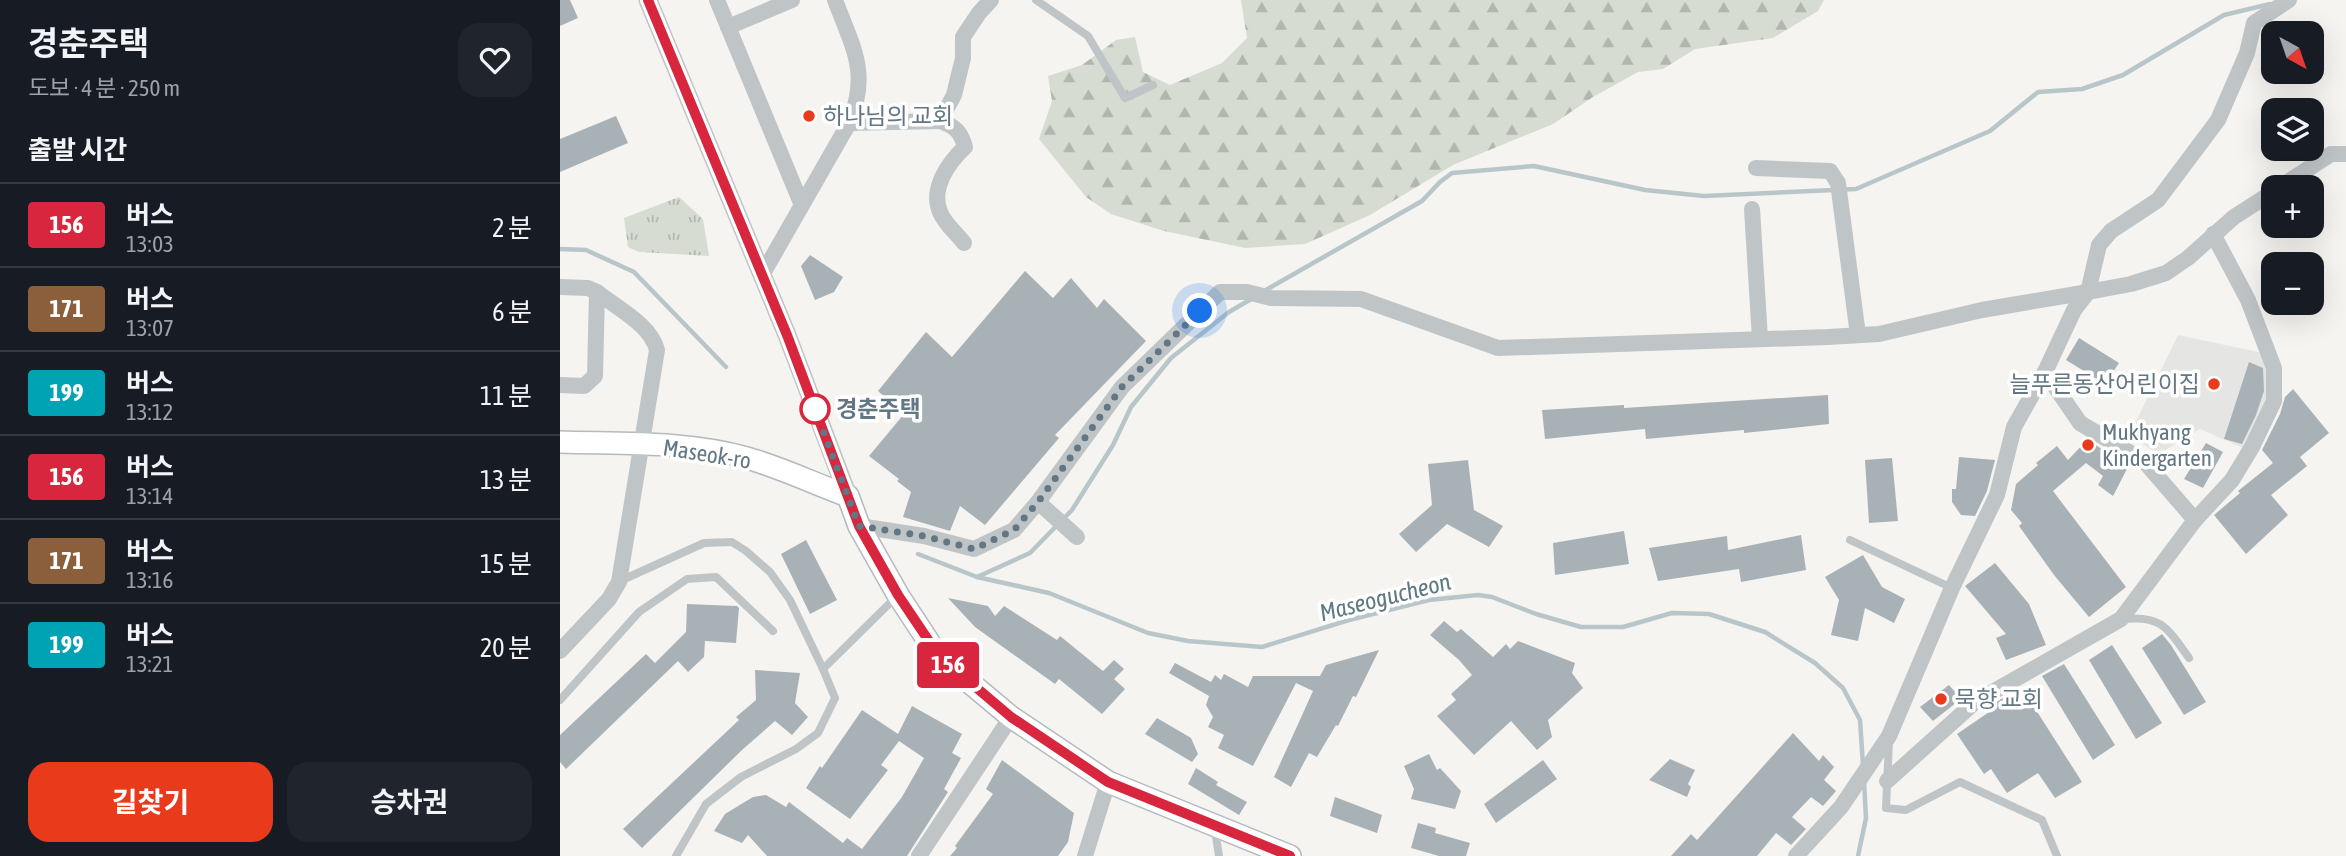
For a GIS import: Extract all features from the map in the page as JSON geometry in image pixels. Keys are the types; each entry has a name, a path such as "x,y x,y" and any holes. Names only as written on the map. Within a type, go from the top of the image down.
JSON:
{"main road":[{"name":"Maseok-ro","path":"560,442 643,445 748,458 848,496"},
{"path":"848,496 859,526 898,595 939,656 1011,717 1108,782 1290,856"}],"street":[{"path":"648,0 762,275 848,496"},
{"path":"717,0 801,204"},
{"path":"728,27 792,0"},
{"path":"762,275 857,105 860,84 857,61 835,0"},
{"path":"940,121 954,94 963,58 963,37 991,0"},
{"path":"1796,856 1841,807 1889,736 1952,587 1997,495 2014,427 2045,372 2074,310 2088,292 2099,245 2111,231 2158,200 2218,120 2247,52 2254,23 2289,0"},
{"path":"849,123 940,121 955,126 965,147 950,161 936,191 940,212 964,243"},
{"path":"2299,175 2331,154 2346,154"},
{"path":"1756,168 1830,172 1838,183 1858,335"},
{"path":"859,526 924,536 974,549 1014,530 1038,502 1122,387 1220,292 1247,292 1270,298 1361,299 1498,348 1879,334 1982,310 2131,284 2166,273 2188,258 2234,217 2261,200"},
{"path":"1752,209 1760,339"},
{"path":"1887,781 1975,702 2121,619 2196,520 2232,480 2252,447 2274,401 2274,368 2248,300 2213,234"},
{"path":"560,287 588,288 597,292 649,332 657,350 619,582 610,599 560,651"},
{"path":"560,385 584,386 595,376 597,292"},
{"path":"2045,372 2080,423 2144,461 2196,520"},
{"path":"1038,502 1073,533"},
{"path":"919,856 1011,717"},
{"path":"1085,856 1108,782"}],"lane":[{"path":"1036,0 1088,36 1125,99 1153,85"},
{"path":"1850,540 1952,587"},
{"path":"619,582 704,543 732,542 770,572 790,600 835,698 818,733 796,749 741,777 706,804 676,856"},
{"path":"560,700 639,612 687,579 716,577 773,631"},
{"path":"823,669 898,595"},
{"path":"2121,619 2145,617 2168,628 2189,658"},
{"path":"1889,736 1886,807 1906,810 1960,782 2042,820 2057,856"},
{"path":"1215,827 1219,856"}],"shaded area":[{"name":"늘푸른동산어린이집","path":"2178,335 2268,354 2274,401 2250,451 2200,429 2159,454 2129,436"}],"green space":[{"path":"1241,0 1824,0 1818,11 1773,38 1695,49 1663,69 1638,72 1593,97 1553,124 1453,165 1370,215 1305,244 1245,248 1164,231 1111,214 1086,197 1039,139 1052,101 1048,76 1082,65 1116,40 1135,37 1143,72 1170,85 1222,63 1247,38"},
{"path":"679,197 703,219 709,256 639,252 628,247 624,218"}],"building":[{"path":"560,0 570,0 578,18 560,26"},
{"path":"616,116 628,143 560,172 560,139"},
{"path":"810,255 843,277 834,292 815,300 801,266"},
{"path":"1025,271 1053,298 1071,278 1097,308 1104,299 1146,341 1055,435 1059,438 985,525 960,506 950,531 903,517 911,492 869,456 904,414 878,391 926,332 952,357"},
{"path":"2079,338 2119,363 2105,384 2066,360"},
{"name":"늘푸른동산어린이집","path":"2249,362 2263,368 2264,391 2242,444 2224,439"},
{"path":"2293,389 2329,433 2300,457 2307,466 2271,495 2288,515 2246,554 2214,515 2240,493 2238,491 2273,463 2262,450 2280,414 2285,397"},
{"path":"1828,395 1829,424 1646,439 1645,429 1545,439 1542,410 1624,405 1624,408"},
{"path":"2087,440 2129,465 2113,496 2098,485 2103,476 2086,463 2053,491 2126,587 2089,617 2054,575 2019,526 2022,523 2011,510 2016,484 2038,465 2036,463 2057,446 2068,460"},
{"path":"2206,443 2223,452 2203,488 2184,479"},
{"path":"1959,457 1995,460 1987,491 1975,516 1961,515 1952,502"},
{"path":"1892,458 1898,521 1869,523 1865,460"},
{"path":"1468,460 1474,510 1503,526 1489,547 1447,524 1416,552 1399,534 1432,505 1428,464"},
{"path":"1624,531 1629,564 1555,575 1553,543"},
{"path":"1801,535 1806,570 1741,582 1739,569 1658,581 1649,548 1727,536 1728,550"},
{"path":"806,540 837,600 810,614 781,554"},
{"path":"1863,555 1882,587 1905,599 1894,623 1865,608 1858,641 1831,635 1839,600 1825,577"},
{"path":"1995,563 2029,604 2046,645 2006,660 1996,638 2006,634 1965,586"},
{"path":"948,598 988,606 995,616 1004,606 1057,640 1060,636 1103,671 1114,660 1124,669 1114,679 1125,689 1102,714 1059,679 1055,684 975,627"},
{"path":"687,604 737,606 736,643 705,641 704,657 688,672 678,661 566,769 560,762 560,735 646,654 655,663 686,632"},
{"path":"1444,621 1457,632 1461,629 1493,657 1506,644 1510,649 1518,641 1575,663 1572,673 1583,688 1548,720 1552,737 1537,750 1511,721 1474,755 1437,716 1456,700 1451,694 1472,675 1430,635"},
{"path":"2162,634 2206,702 2184,715 2142,648"},
{"path":"2112,645 2162,723 2136,739 2089,660"},
{"path":"1379,650 1338,726 1336,725 1317,757 1309,753 1291,787 1274,777 1313,691 1296,683 1253,766 1218,748 1224,735 1208,727 1213,717 1206,705 1209,696 1169,673 1175,663 1211,682 1215,675 1221,680 1224,674 1248,687 1253,676 1320,676 1326,665"},
{"path":"2064,664 2115,745 2093,760 2042,676"},
{"path":"755,670 800,673 795,703 808,717 792,735 775,721 642,848 623,829 739,720 736,717 756,700"},
{"path":"1949,685 1961,699 1933,721 1920,707"},
{"path":"2022,688 2082,782 2055,798 2038,773 2007,793 1991,769 1984,774 1957,734 1995,708 1992,704"},
{"path":"912,706 962,734 952,753 961,758 944,789 948,792 907,856 767,856 748,835 742,843 714,831 725,814 753,797 766,795 786,807 789,802 843,843 847,838 862,849 902,797 924,758 899,741 881,765 888,770 850,819 806,788 862,710 898,734"},
{"path":"1157,718 1191,738 1198,754 1192,762 1145,734"},
{"path":"1793,733 1819,761 1823,755 1834,767 1824,780 1836,791 1823,806 1811,797 1792,817 1806,829 1791,845 1776,833 1757,856 1671,856 1691,834 1697,840"},
{"path":"1429,754 1437,770 1440,768 1461,791 1455,809 1411,799 1414,789 1404,766"},
{"path":"1670,759 1695,770 1688,784 1691,787 1687,797 1649,780"},
{"path":"1002,760 1074,813 1068,842 1058,856 950,856 993,794 986,789"},
{"path":"1543,760 1557,779 1496,823 1484,804"},
{"path":"1196,768 1218,782 1216,785 1247,802 1239,815 1188,784"},
{"path":"1335,797 1382,815 1377,833 1330,816"},
{"path":"1418,823 1436,828 1435,833 1470,843 1466,856 1439,856 1411,848"}],"waterway":[{"path":"1264,291 1422,201 1452,173 1534,166 1645,190 1704,196 1856,189 1990,131 2038,92 2082,89 2123,75 2224,15 2270,4"},
{"name":"Maseogucheon","path":"560,249 586,250 634,272 726,367"},
{"path":"977,577 1030,553 1072,510 1113,445 1131,407 1171,358 1229,312 1253,298"},
{"name":"Maseogucheon","path":"918,554 977,577 1049,593 1148,633 1188,641 1262,647 1349,620 1429,600 1478,595 1492,597 1581,627 1623,627 1672,613 1709,614 1765,632 1815,663 1843,688 1860,720 1863,765"},
{"name":"Maseogucheon","path":"1858,856 1866,818 1864,781"}],"bus line":[{"name":"156","path":"648,0 787,335 859,526 898,595 939,656 1011,717 1108,782 1290,856"}],"place":[{"name":"하나님의 교회","path":"809,116"},
{"name":"늘푸른동산어린이집","path":"2214,384"},
{"name":"경춘주택","path":"815,409"},
{"name":"Mukhyang Kindergarten","path":"2088,445"},
{"name":"묵향 교회","path":"1941,699"}],"route":[{"path":"815,409 859,526 924,536 974,549 1014,530 1038,502 1122,387 1200,311"}]}
